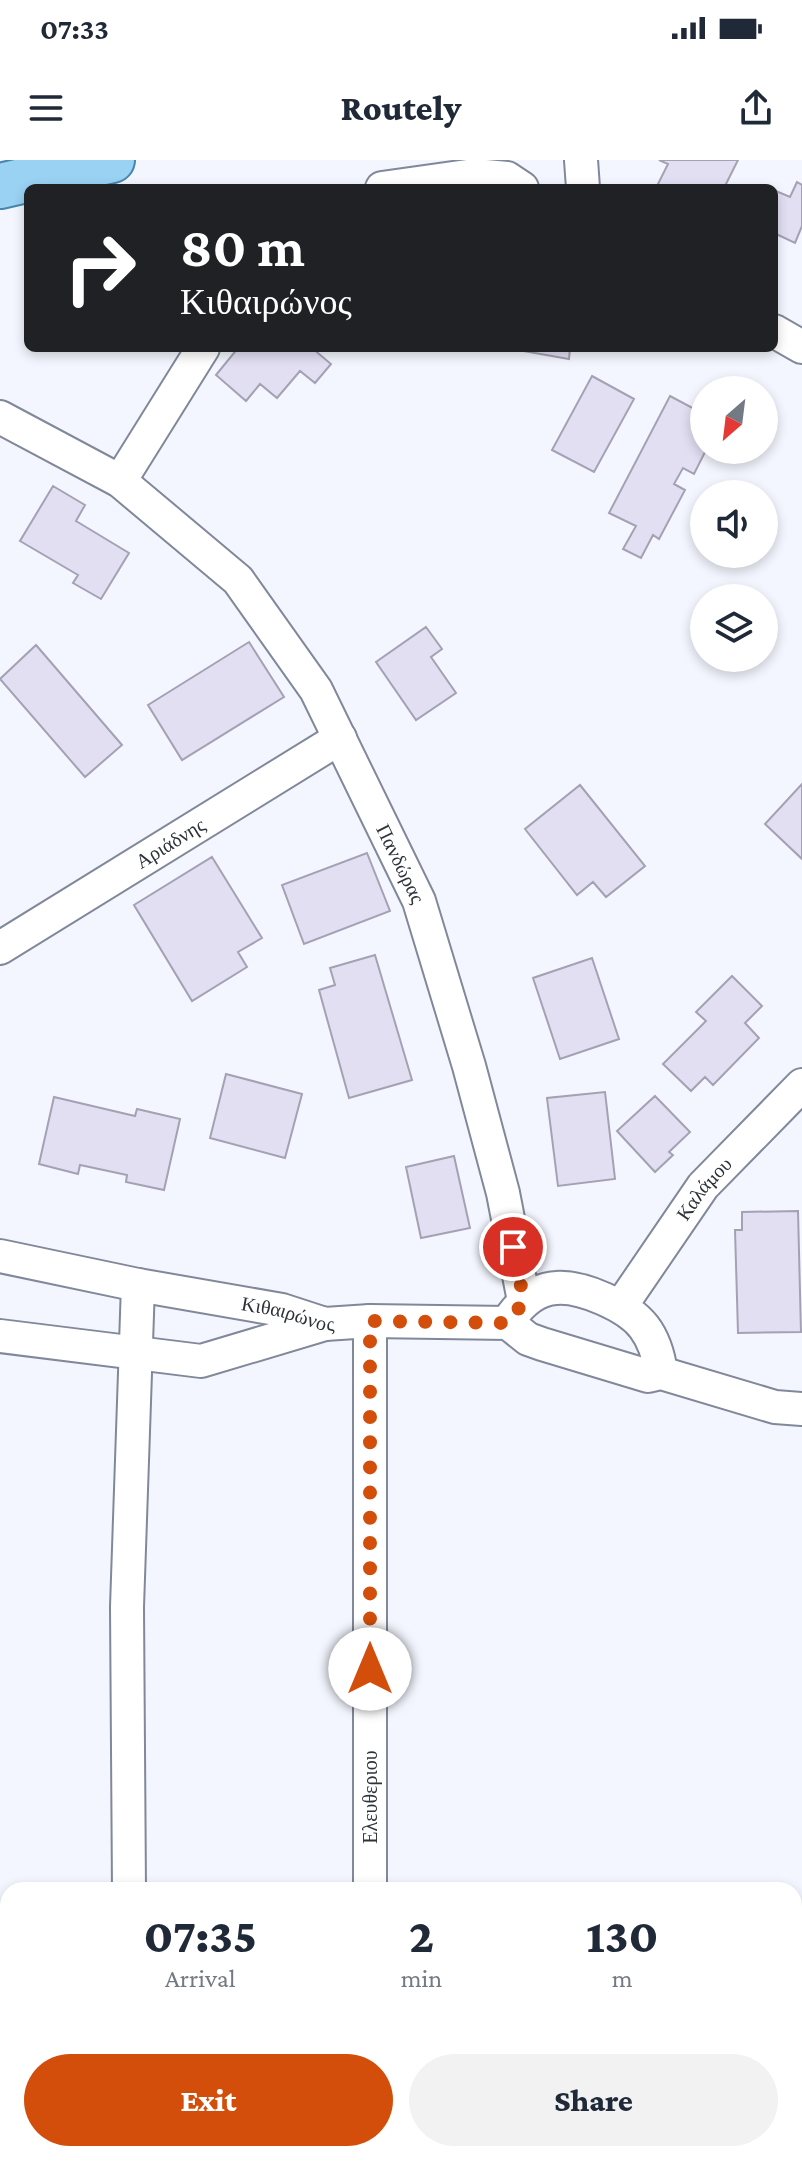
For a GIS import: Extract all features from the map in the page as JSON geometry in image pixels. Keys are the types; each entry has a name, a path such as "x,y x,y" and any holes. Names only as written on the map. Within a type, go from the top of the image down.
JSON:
{"main road":[{"path":"0,186 112,160"}],"street":[{"path":"581,160 583,184"},
{"path":"401,184 480,167 516,184"},
{"path":"778,333 802,347"},
{"path":"120,481 201,352"},
{"name":"Πανδώρας","path":"0,417 120,481 238,580 316,690 419,901 499,1178 516,1312"},
{"name":"Αριάδνης","path":"0,948 340,738"},
{"name":"Καλάμου","path":"621,1306 703,1186 802,1085"},
{"name":"Κιθαιρώνος","path":"0,1256 138,1285 282,1310 325,1324 516,1312"},
{"path":"129,1882 127,1607 138,1285"},
{"path":"661,1373 659,1357 644,1327 621,1306 598,1296 558,1287 544,1290 516,1312 528,1339 542,1344 648,1376 661,1373 775,1407 802,1409"},
{"name":"Ελευθεριου","path":"370,1321 370,1882"},
{"path":"0,1336 201,1361 325,1324"}],"building":[{"path":"659,160 738,160 726,184 658,184 668,164"},
{"path":"797,182 802,185 802,226 795,243 778,235 778,192 790,197"},
{"path":"235,352 317,352 331,364 315,383 300,371 277,398 260,384 246,401 216,375"},
{"path":"530,352 570,352 569,359"},
{"path":"592,376 634,399 594,472 552,450"},
{"path":"670,396 690,407 690,464 699,464 694,474 683,468 674,484 685,490 659,539 653,535 641,558 623,549 636,526 609,513"},
{"path":"53,486 85,505 76,521 129,553 101,599 73,583 78,575 20,541"},
{"path":"426,627 442,649 431,657 456,693 416,720 376,662"},
{"path":"249,642 284,697 182,760 148,705"},
{"path":"36,645 122,745 85,777 0,679"},
{"path":"802,784 802,859 765,824"},
{"path":"580,785 645,866 606,897 593,882 577,895 525,829"},
{"path":"367,853 390,911 304,944 282,885"},
{"path":"212,857 262,938 238,952 247,967 192,1001 134,905"},
{"path":"375,955 412,1080 349,1098 319,990 335,985 330,968"},
{"path":"592,958 619,1039 560,1059 533,978"},
{"path":"732,976 762,1006 745,1023 759,1038 713,1085 705,1077 691,1091 663,1064 706,1021 696,1012"},
{"path":"226,1074 302,1094 285,1158 210,1138"},
{"path":"605,1092 615,1179 558,1186 547,1098"},
{"path":"655,1096 690,1132 669,1152 673,1155 655,1172 617,1131"},
{"path":"54,1097 135,1116 137,1109 180,1119 164,1190 126,1182 127,1175 80,1165 78,1174 39,1164"},
{"path":"454,1156 470,1228 421,1238 406,1167"},
{"path":"798,1211 801,1332 738,1333 735,1230 742,1230 742,1212"}],"route":[{"path":"370,1669 370,1321 508,1323 524,1301 513,1247"}]}
